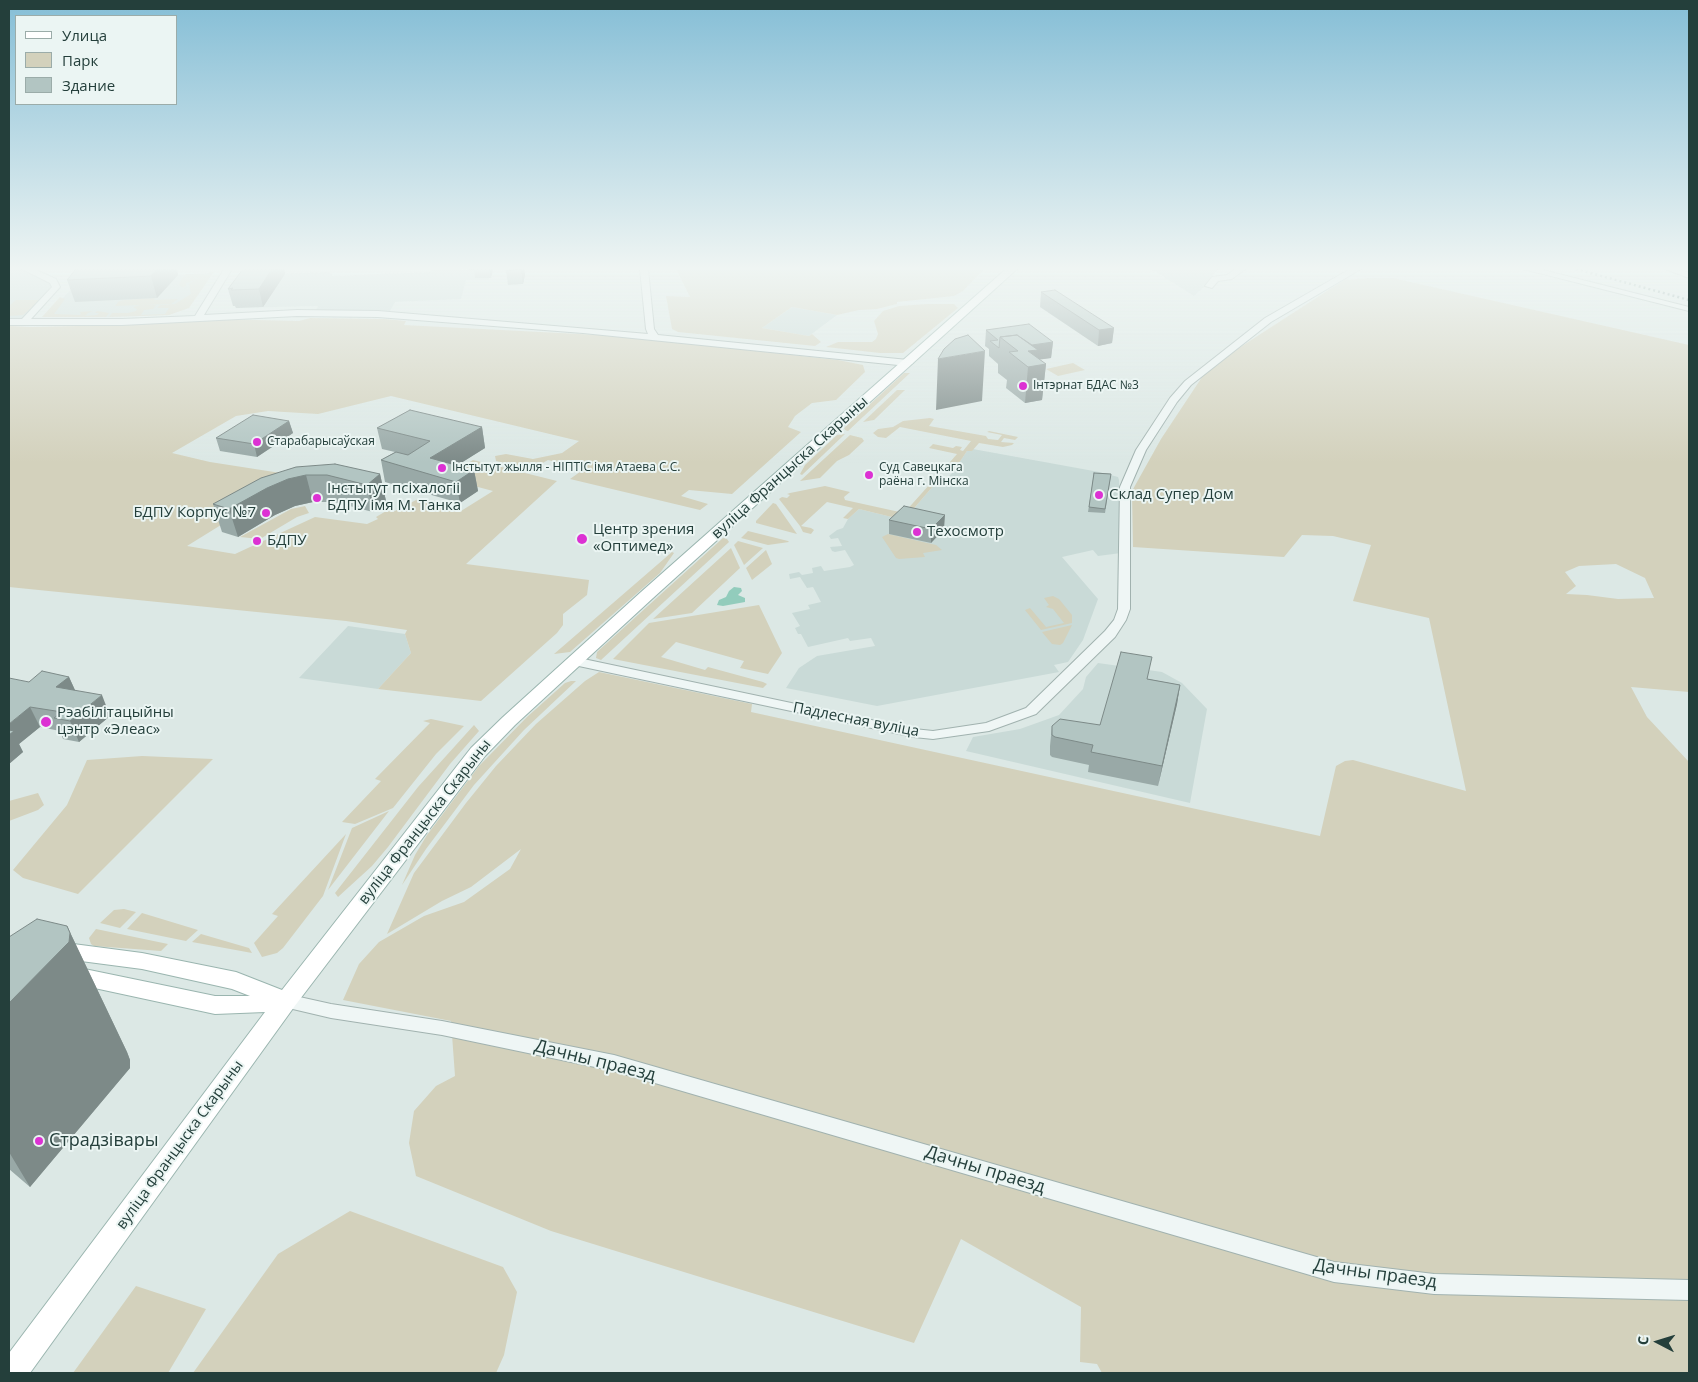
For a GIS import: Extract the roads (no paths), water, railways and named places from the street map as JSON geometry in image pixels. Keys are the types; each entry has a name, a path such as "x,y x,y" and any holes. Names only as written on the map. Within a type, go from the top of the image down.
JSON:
{"main road":[{"name":"вуліца Францыска Скарыны","path":"12,1373 286,1001 469,762 504,726 574,661 941,333"},
{"path":"37,946 74,954 142,961 236,981 286,1001"},
{"path":"46,971 215,1005 250,1005 286,1001"}],"street":[{"path":"626,333 908,363"},
{"name":"Падлесная вуліца","path":"574,661 934,735 989,727 1031,711 1110,634 1120,620 1124,601 1125,487 1141,450 1173,400 1188,383 1251,333"},
{"name":"Дачны праезд","path":"286,1001 340,1012 442,1028 614,1063 1334,1272 1400,1281 1453,1285 1689,1290"}],"place":[{"name":"Інтэрнат БДАС №3","path":"1023,386"},
{"name":"Старабарысаўская","path":"257,442"},
{"name":"Інстытут жылля - НІПТІС імя Атаева С.С.","path":"442,468"},
{"name":"Суд Савецкага раёна г. Мінска","path":"869,475"},
{"name":"Склад Супер Дом","path":"1099,495"},
{"name":"Інстытут псіхалогіі БДПУ імя М. Танка","path":"317,498"},
{"name":"БДПУ Корпус №7","path":"266,513"},
{"name":"Техосмотр","path":"917,532"},
{"name":"Центр зрения «Оптимед»","path":"582,539"},
{"name":"БДПУ","path":"257,541"},
{"name":"Рэабілітацыйны цэнтр «Элеас»","path":"46,722"},
{"name":"Страдзівары","path":"39,1141"}]}
